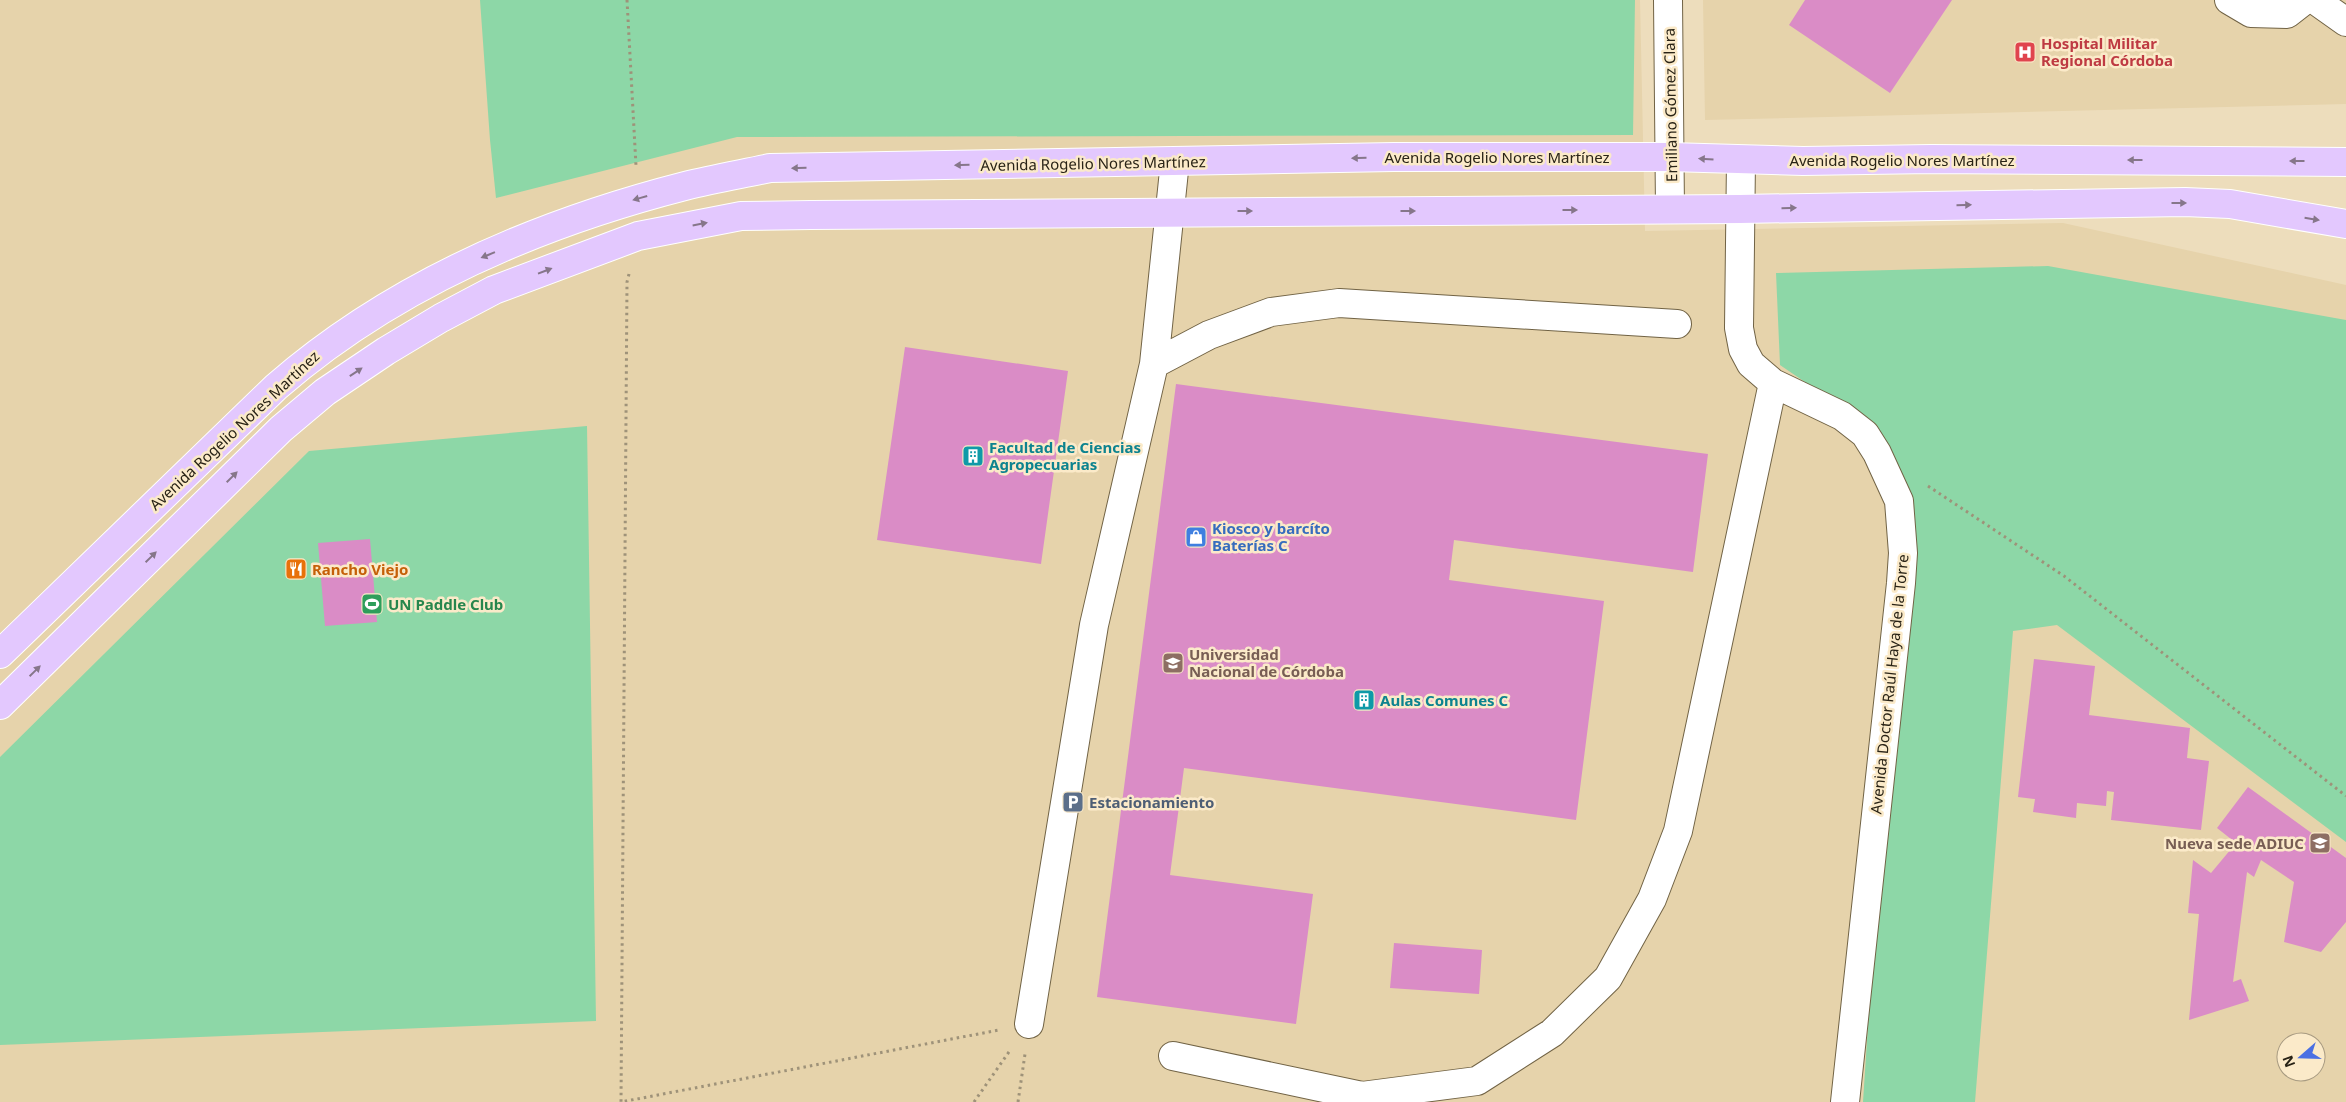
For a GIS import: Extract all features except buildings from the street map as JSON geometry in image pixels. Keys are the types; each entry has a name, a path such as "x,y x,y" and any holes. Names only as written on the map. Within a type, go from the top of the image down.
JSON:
{"main road":[{"name":"Avenida Rogelio Nores Martínez","path":"0,654 255,406 310,357 349,329 447,272 540,234 638,199 686,186 770,168 1394,158 1670,157 1741,160 1940,159 2346,162"},
{"name":"Avenida Rogelio Nores Martínez","path":"0,705 281,429 326,392 441,318 494,290 638,236 741,216 1171,211 1740,209 2185,202 2230,204 2346,224"}],"street":[{"name":"Emiliano Gómez Clara","path":"1668,0 1670,209"},
{"path":"2229,0 2251,13 2287,14 2305,0"},
{"path":"2315,0 2346,22"},
{"name":"Avenida Doctor Raúl Haya de la Torre","path":"1741,160 1741,335 1743,349 1751,364 1773,383 1842,416 1865,434 1889,476 1898,501 1901,525 1901,584 1845,1102"},
{"path":"1029,1024 1094,625 1154,364 1175,161"},
{"path":"1154,364 1209,335 1271,312 1339,303 1677,324"},
{"path":"1173,1056 1362,1096 1478,1081 1552,1033 1608,978 1652,899 1678,831 1773,383"}],"path":[{"path":"626,0 638,199"},
{"path":"638,236 627,282 621,1102 1029,1024"},
{"path":"1926,485 2064,576 2346,796"},
{"path":"974,1102 1029,1024"},
{"path":"1018,1102 1029,1024"}],"shaded area":[{"name":"Universidad Nacional de Córdoba","path":"0,0 1640,0 1645,231 2063,223 2346,285 2346,1102 0,1102"},
{"name":"Hospital Militar Regional Córdoba","path":"1703,0 2346,0 2346,104 1705,120"}],"green space":[{"path":"480,0 1635,0 1633,135 737,137 496,198"},
{"path":"2048,266 2346,320 2346,842 2057,625 2013,631 1975,1102 1863,1102 1871,979 1916,530 1881,434 1780,365 1776,273"},
{"name":"UN Paddle Club","path":"587,426 596,1021 0,1045 0,757 309,451"}],"place":[{"name":"Hospital Militar Regional Córdoba","path":"2025,52"},
{"name":"Facultad de Ciencias Agropecuarias","path":"973,456"},
{"name":"Kiosco y barcíto Baterías C","path":"1196,537"},
{"name":"Rancho Viejo","path":"296,569"},
{"name":"UN Paddle Club","path":"372,604"},
{"name":"Universidad Nacional de Córdoba","path":"1173,663"},
{"name":"Aulas Comunes C","path":"1364,700"},
{"name":"Estacionamiento","path":"1073,802"},
{"name":"Nueva sede ADIUC","path":"2320,843"}]}
